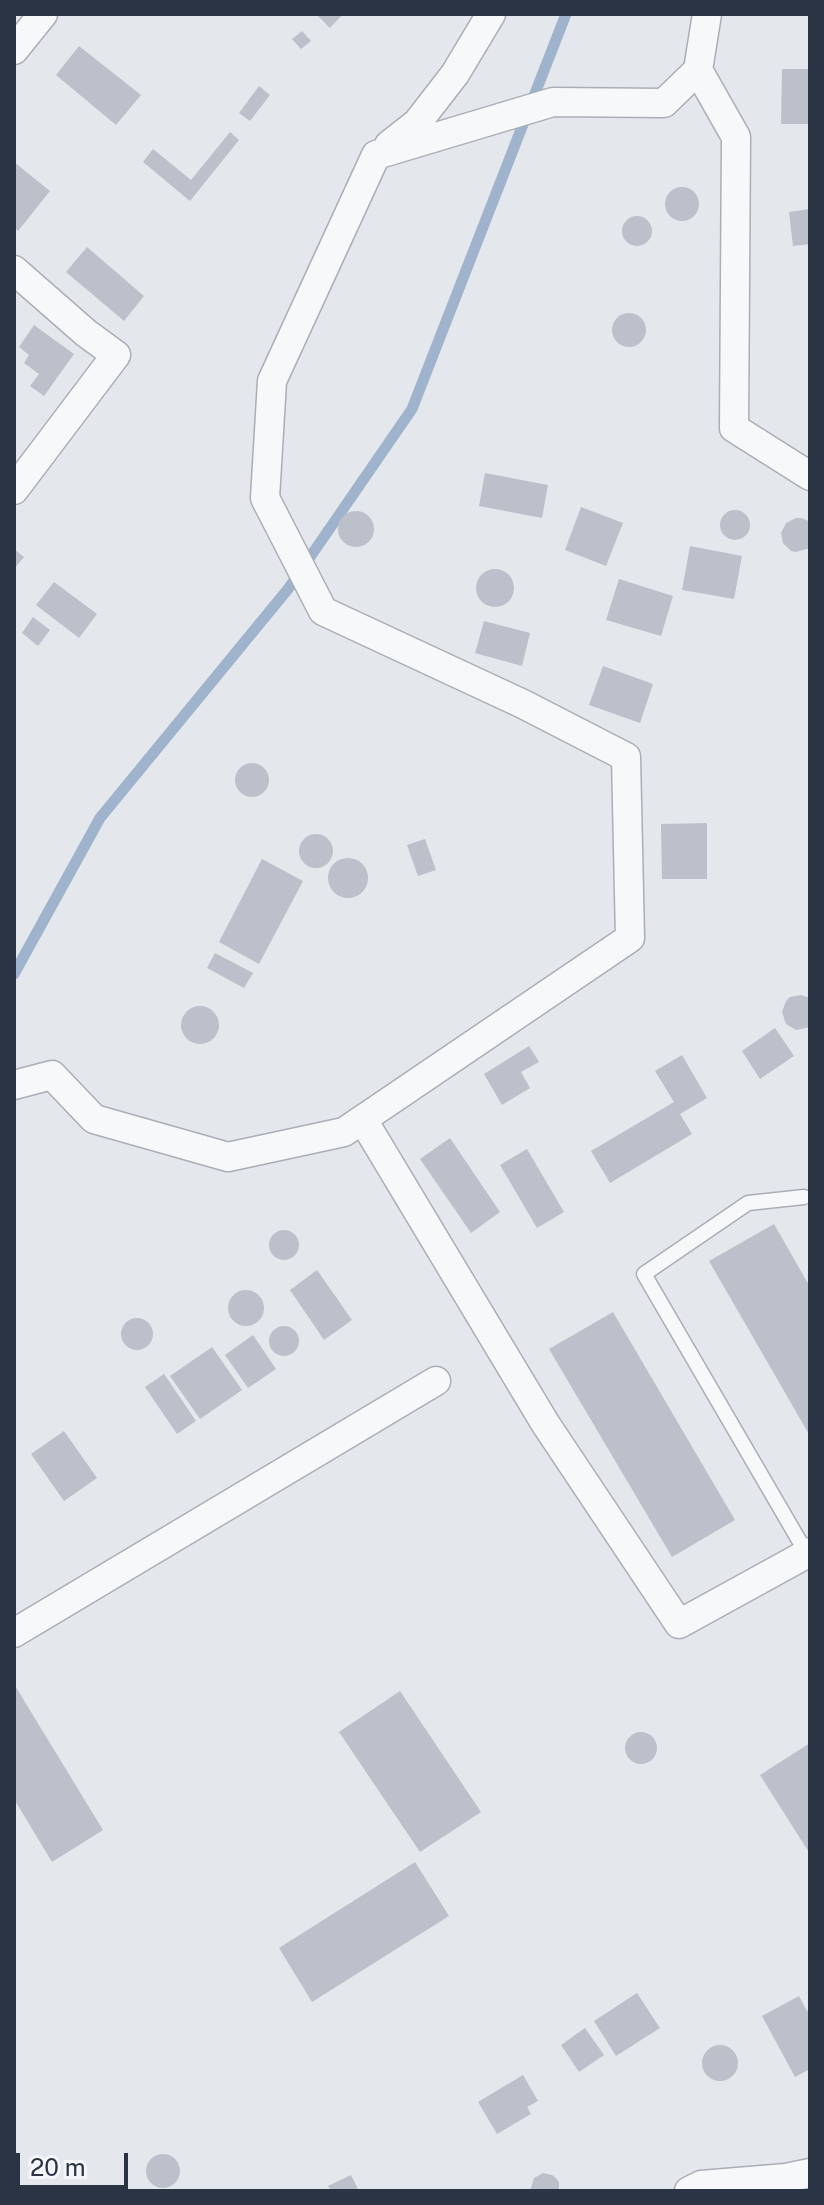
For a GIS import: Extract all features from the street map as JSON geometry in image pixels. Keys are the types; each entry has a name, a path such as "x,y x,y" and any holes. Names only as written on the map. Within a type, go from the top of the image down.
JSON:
{"street":[{"path":"14,50 43,14"},
{"path":"14,1085 52,1075 94,1119 228,1157 344,1132 630,938 626,757 523,704 323,611 265,498 272,381 376,155 417,123 455,74 491,14"},
{"path":"376,155 553,102 664,103 698,70 707,14"},
{"path":"698,70 736,137 734,428 810,476"},
{"path":"14,270 116,355 14,490"},
{"path":"363,1120 545,1423 679,1624 808,1553"},
{"path":"14,1633 436,1381"},
{"path":"689,2191 701,2185 810,2173"}],"lane":[{"path":"808,1198 748,1203 644,1274 808,1553"}],"building":[{"path":"316,14 343,14 330,28"},
{"path":"302,31 311,41 301,49 292,39"},
{"path":"79,46 141,95 116,125 56,75"},
{"path":"782,69 810,69 810,124 781,124"},
{"path":"259,86 270,95 250,121 239,113"},
{"path":"230,132 239,140 190,201 143,162 153,149 191,180"},
{"path":"14,162 50,191 18,231 14,227"},
{"path":"682,187 694,192 699,204 694,216 682,221 670,216 665,204 670,192"},
{"path":"810,209 810,244 793,246 789,212"},
{"path":"637,216 648,220 652,231 648,242 637,246 626,242 622,231 626,220"},
{"path":"87,247 144,296 124,321 66,272"},
{"path":"629,313 641,318 646,330 641,342 629,347 617,342 612,330 617,318"},
{"path":"34,325 74,354 44,396 30,386 39,374 24,363 29,355 19,347"},
{"path":"485,473 548,485 542,518 479,506"},
{"path":"581,507 623,523 606,566 565,550"},
{"path":"735,510 741,511 749,519 749,531 741,539 735,540 729,539 721,531 720,525 721,519 729,511"},
{"path":"356,511 368,517 374,529 368,541 356,547 344,541 338,529 344,517"},
{"path":"796,518 810,522 810,548 796,552 783,543 781,533 786,523"},
{"path":"690,546 742,556 734,599 682,590"},
{"path":"14,549 24,557 14,569"},
{"path":"495,569 509,574 514,588 509,602 495,607 481,602 476,588 481,574"},
{"path":"619,579 673,596 661,636 606,620"},
{"path":"54,582 97,614 79,638 36,605"},
{"path":"33,617 50,630 38,646 22,633"},
{"path":"484,621 530,633 522,666 475,653"},
{"path":"603,666 653,684 640,723 589,705"},
{"path":"252,763 264,768 269,780 264,792 252,797 240,792 235,780 240,768"},
{"path":"707,823 707,879 662,879 661,824"},
{"path":"316,834 328,839 333,851 328,863 316,868 304,863 299,851 304,839"},
{"path":"425,839 436,870 418,876 407,845"},
{"path":"348,858 362,864 368,878 362,892 348,898 334,892 328,878 334,864"},
{"path":"262,859 303,881 259,964 219,942"},
{"path":"215,953 253,973 244,988 207,968"},
{"path":"801,995 810,998 810,1027 796,1030 786,1024 782,1012 790,997"},
{"path":"200,1006 213,1012 219,1025 213,1038 200,1044 187,1038 181,1025 187,1012"},
{"path":"775,1028 794,1056 760,1079 742,1051"},
{"path":"529,1046 539,1062 521,1072 530,1088 502,1105 484,1074"},
{"path":"682,1055 707,1098 680,1114 692,1134 610,1183 591,1151 674,1102 655,1071"},
{"path":"450,1138 500,1212 471,1233 420,1159"},
{"path":"527,1149 564,1212 537,1228 500,1165"},
{"path":"774,1224 810,1287 810,1436 709,1261"},
{"path":"284,1230 290,1231 298,1239 298,1251 290,1259 284,1260 278,1259 270,1251 269,1245 270,1239 278,1231"},
{"path":"317,1270 352,1320 324,1340 290,1290"},
{"path":"246,1290 259,1295 264,1308 259,1321 246,1326 233,1321 228,1308 233,1295"},
{"path":"613,1312 735,1520 672,1557 549,1349"},
{"path":"137,1318 149,1322 153,1334 149,1346 137,1350 125,1346 121,1334 125,1322"},
{"path":"284,1326 290,1327 298,1335 298,1347 290,1355 284,1356 278,1355 270,1347 269,1341 270,1335 278,1327"},
{"path":"253,1335 276,1369 248,1388 225,1355"},
{"path":"212,1347 242,1390 200,1419 170,1376"},
{"path":"164,1374 196,1421 177,1434 145,1387"},
{"path":"64,1431 97,1478 64,1501 31,1454"},
{"path":"14,1684 103,1830 52,1862 14,1799"},
{"path":"400,1691 481,1812 420,1852 339,1732"},
{"path":"641,1732 652,1737 657,1748 652,1759 641,1764 630,1759 625,1748 630,1737"},
{"path":"810,1743 810,1854 760,1775"},
{"path":"415,1862 449,1916 312,2002 279,1948"},
{"path":"637,1993 660,2028 616,2056 594,2021"},
{"path":"799,1996 807,2011 810,2010 810,2069 795,2077 762,2016"},
{"path":"585,2028 604,2055 579,2072 561,2045"},
{"path":"720,2045 733,2050 738,2063 733,2076 720,2081 707,2076 702,2063 707,2050"},
{"path":"523,2075 538,2101 527,2107 531,2114 497,2134 478,2102"},
{"path":"163,2154 175,2159 180,2171 175,2183 163,2188 151,2183 146,2171 151,2159"},
{"path":"543,2173 556,2178 559,2191 530,2191 534,2178"},
{"path":"351,2175 359,2191 331,2191 328,2186"}],"waterway":[{"path":"14,974 100,818 288,589 412,409 566,14"}]}
